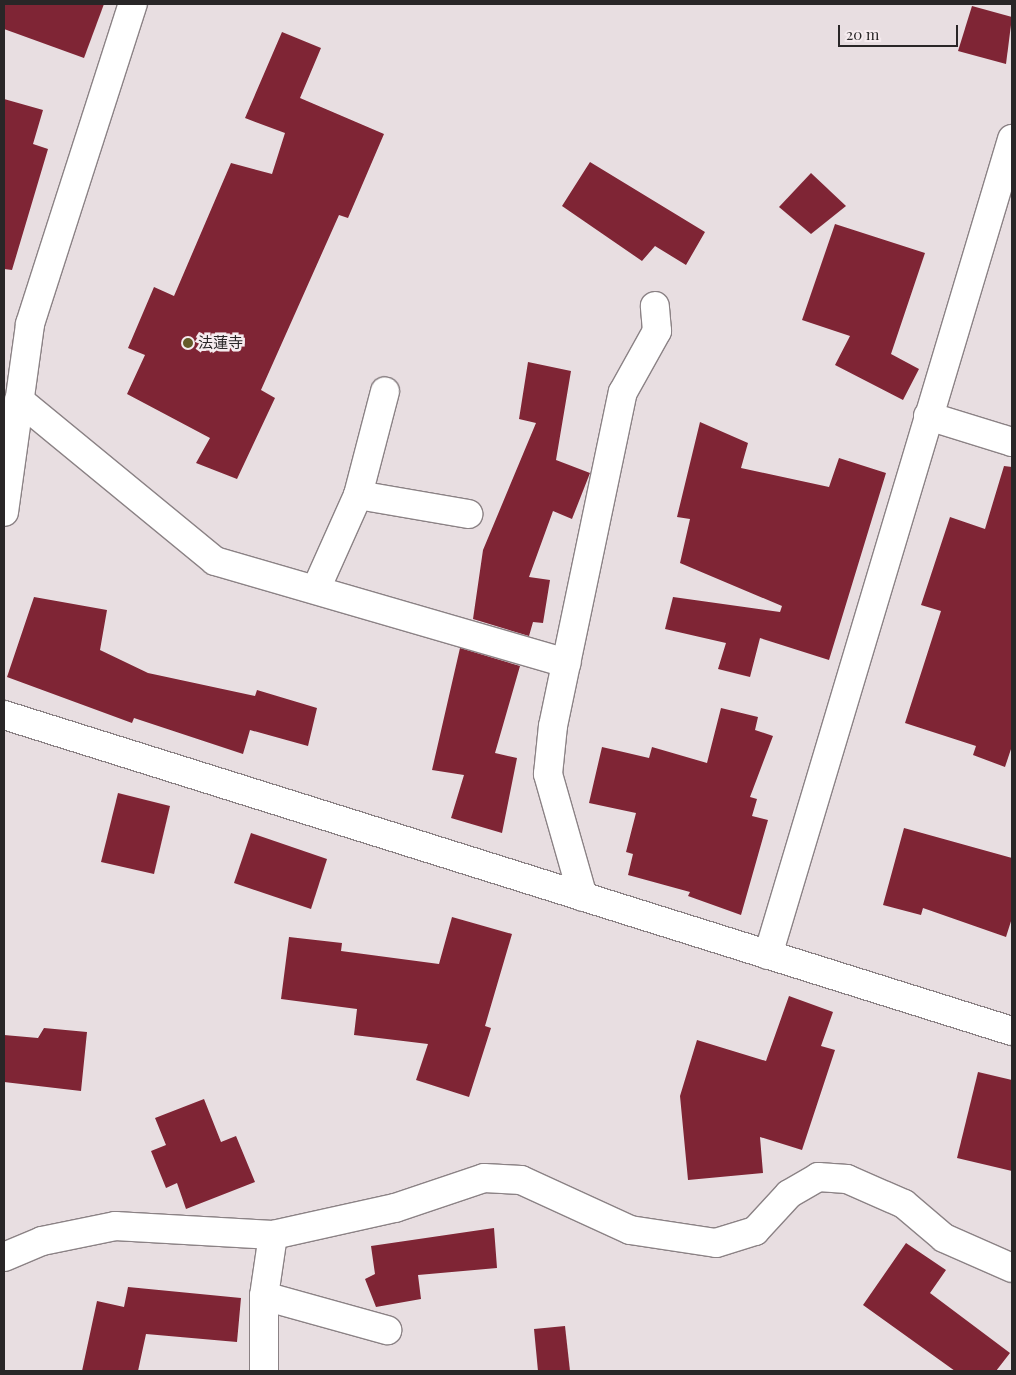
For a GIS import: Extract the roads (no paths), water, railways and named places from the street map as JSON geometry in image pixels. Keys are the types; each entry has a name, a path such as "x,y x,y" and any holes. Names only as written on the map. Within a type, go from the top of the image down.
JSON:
{"street":[{"path":"4,512 30,324 133,4"},
{"path":"768,955 1012,139"},
{"path":"583,897 548,774 568,664 623,392 657,332 655,306"},
{"path":"316,589 358,495 385,391"},
{"path":"19,400 215,560 568,664"},
{"path":"928,416 1012,442"},
{"path":"358,495 468,514"},
{"path":"4,715 1012,1031"},
{"path":"4,1257 42,1241 115,1226 273,1235 395,1208 484,1178 521,1180 630,1230 716,1244 755,1231 789,1194 818,1177 847,1179 904,1204 944,1238 1012,1268"},
{"path":"264,1371 264,1296 273,1235"},
{"path":"264,1296 387,1330"}],"place":[{"name":"法蓮寺","path":"188,343"}]}
